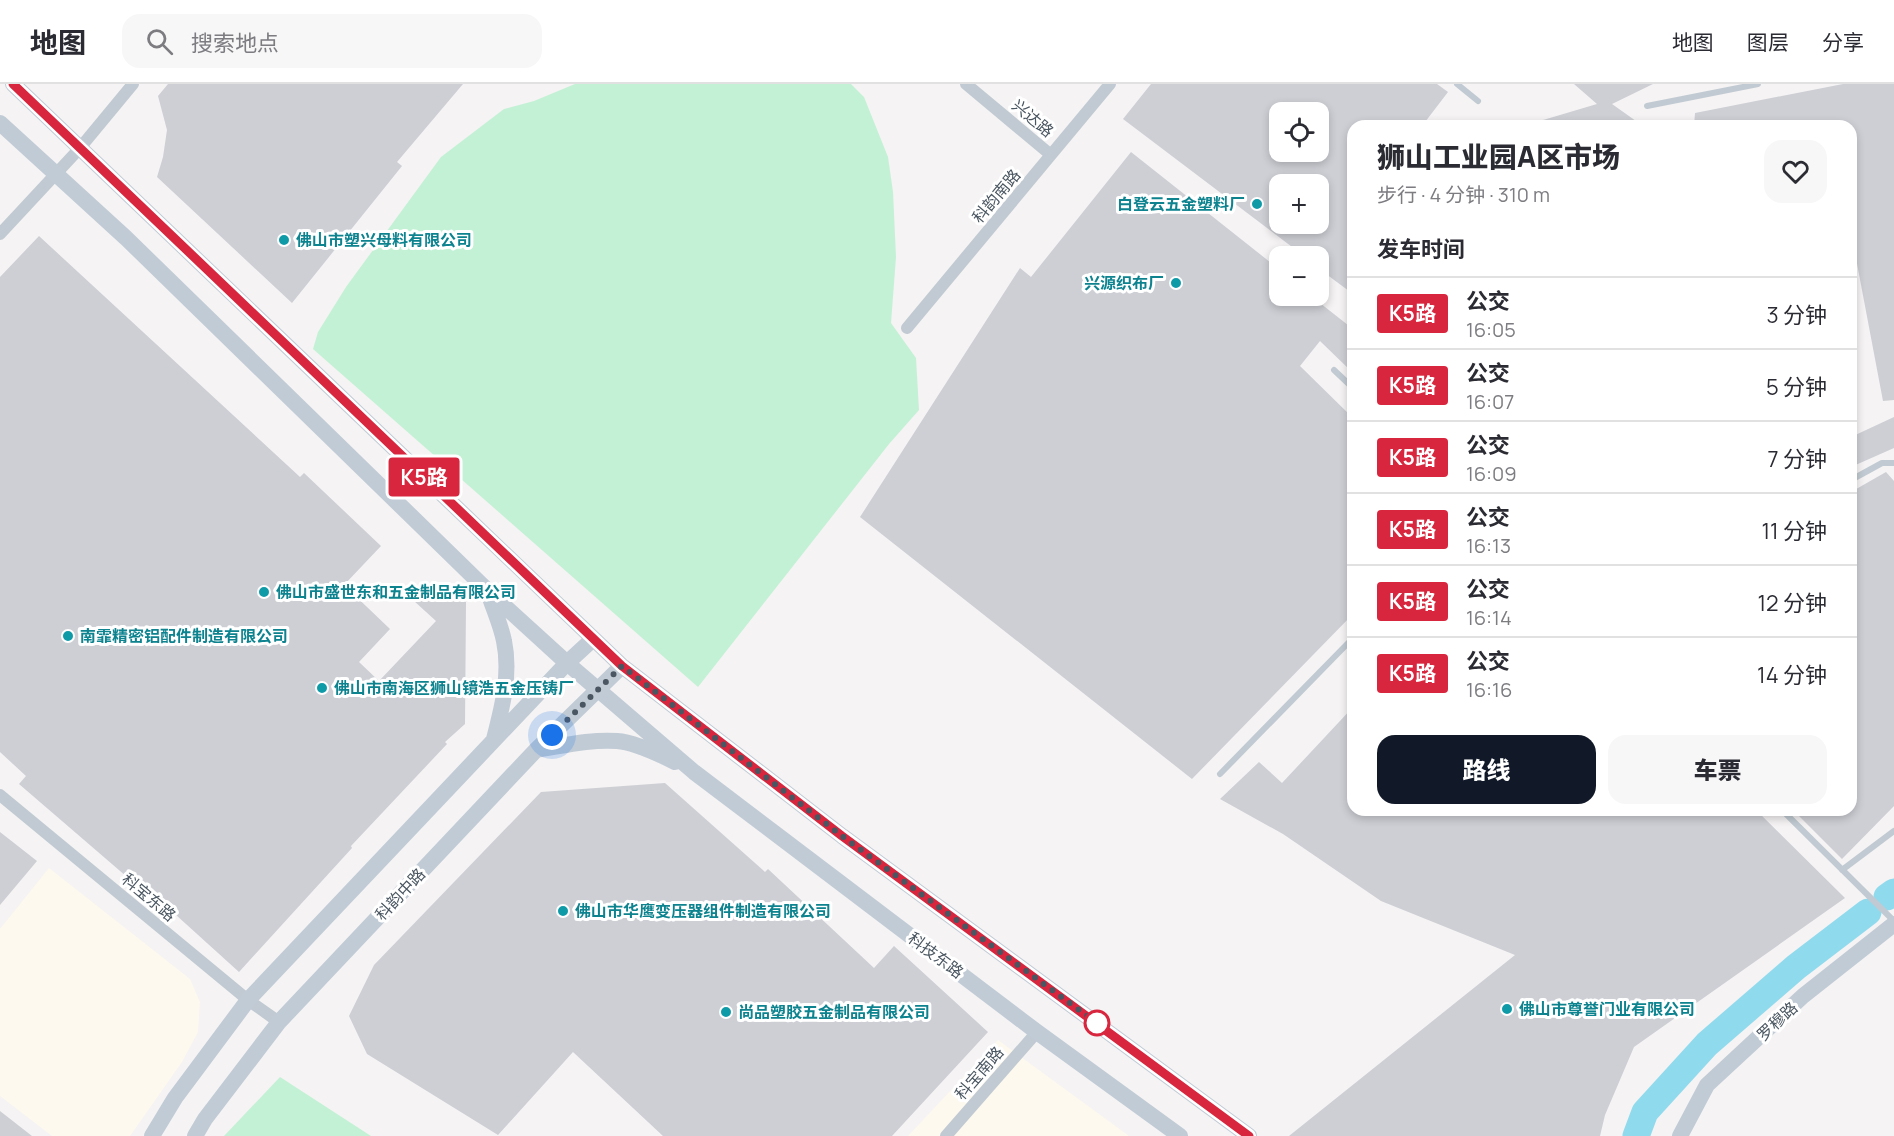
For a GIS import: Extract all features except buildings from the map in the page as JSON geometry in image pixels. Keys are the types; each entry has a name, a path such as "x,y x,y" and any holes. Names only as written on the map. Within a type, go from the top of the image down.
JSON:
{"main road":[{"path":"13,84 622,666 842,836 1249,1136"},
{"path":"0,123 135,246 488,591 567,663 694,771"},
{"path":"488,591 504,642 507,671 503,707 492,743"},
{"path":"152,1136 175,1098 248,1000 567,663 593,639"},
{"name":"科韵中路","path":"195,1136 205,1119 279,1022 536,750 622,666"},
{"path":"536,750 618,741 658,754 694,771"},
{"name":"科技东路","path":"694,771 1037,1032 1179,1136"},
{"name":"罗穆路","path":"1680,1136 1707,1085 1803,996 1894,922"}],"street":[{"path":"0,234 80,148 133,84"},
{"name":"兴达路","path":"966,84 1051,155"},
{"name":"科韵南路","path":"907,328 1110,84"},
{"name":"科宝东路","path":"0,795 248,1000 279,1022"},
{"name":"科宝南路","path":"946,1136 1037,1032"}],"lane":[{"path":"1457,84 1478,101"},
{"path":"1647,106 1758,84"},
{"path":"1334,369 1347,382"},
{"path":"1857,477 1882,463 1894,463"},
{"path":"1220,774 1347,644"},
{"path":"1788,816 1894,922"},
{"path":"1842,870 1894,831"}],"shaded area":[{"path":"49,868 190,979 200,1002 198,1032 182,1062 130,1136 52,1136 0,1096 0,929"},
{"path":"998,1040 1129,1136 908,1136"}],"green space":[{"path":"575,84 851,84 864,97 888,157 893,192 896,257 891,323 916,358 919,410 889,444 698,687 313,349 318,332 346,287 441,157 504,109 534,101"},
{"path":"280,1077 371,1136 224,1136"}],"waterway":[{"path":"1887,897 1894,892"},
{"path":"1636,1136 1645,1112 1707,1044 1796,967 1868,912"}],"bus line":[{"name":"K5路","path":"13,84 622,666 842,836 1249,1136"}],"place":[{"name":"白登云五金塑料厂","path":"1257,204"},
{"name":"佛山市塑兴母料有限公司","path":"284,240"},
{"name":"兴源织布厂","path":"1176,283"},
{"name":"佛山市盛世东和五金制品有限公司","path":"264,592"},
{"name":"南霏精密铝配件制造有限公司","path":"68,636"},
{"name":"佛山市南海区狮山镜浩五金压铸厂","path":"322,688"},
{"name":"佛山市华鹰变压器组件制造有限公司","path":"563,911"},
{"name":"佛山市尊誉门业有限公司","path":"1507,1009"},
{"name":"尚品塑胶五金制品有限公司","path":"726,1012"}],"route":[{"path":"552,735 622,666 842,836 1097,1023"}]}
